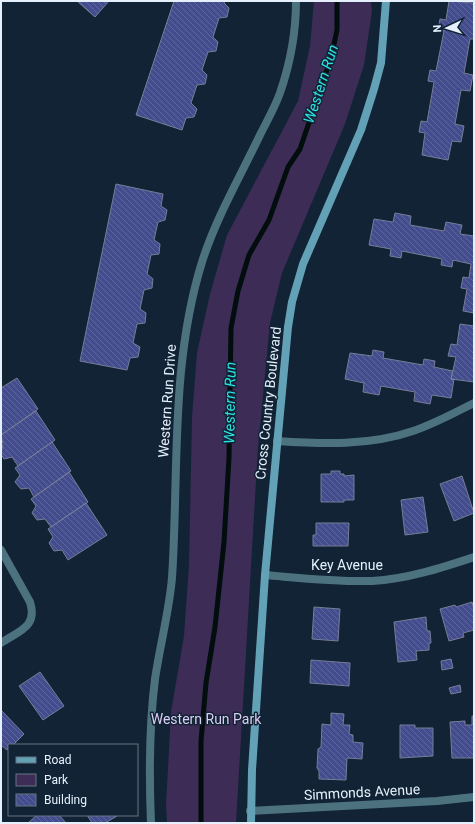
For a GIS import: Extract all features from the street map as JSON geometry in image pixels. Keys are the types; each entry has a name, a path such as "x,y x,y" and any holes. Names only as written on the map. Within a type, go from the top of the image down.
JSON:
{"main road":[{"name":"Cross Country Boulevard","path":"250,823 265,575 288,327 294,295 303,264 361,130 374,89 381,63 386,1"}],"street":[{"name":"Western Run Drive","path":"152,823 149,782 150,725 156,677 172,579 178,410 184,340 202,262 216,223 280,93 289,62 296,17 296,1"},
{"path":"277,441 340,443 389,438 414,431 474,403"},
{"path":"1,550 30,602 32,618 29,624 1,643"},
{"name":"Key Avenue","path":"265,575 331,581 374,580 415,574 474,557"},
{"name":"Simmonds Avenue","path":"250,811 474,797"}],"green space":[{"name":"Western Run Park","path":"314,1 371,1 372,11 364,65 345,124 282,273 270,323 258,447 236,823 167,823 166,805 171,712 184,636 189,565 192,417 197,353 210,294 227,235 298,101 310,46"}],"building":[{"path":"77,1 109,1 95,17"},
{"path":"174,1 225,1 224,3 229,8 227,17 219,18 213,37 218,42 216,51 208,52 202,70 207,75 205,84 197,85 191,103 197,109 194,117 186,118 182,130 136,115"},
{"path":"449,1 474,3 474,39 470,39 464,73 473,75 470,91 461,90 455,124 464,126 461,142 452,141 448,160 422,155 425,133 419,132 421,121 427,122 434,82 428,81 430,70 436,71 444,31 438,30 440,19 446,20"},
{"path":"116,184 163,194 161,206 167,210 165,220 158,222 154,240 160,244 159,254 151,255 147,274 153,279 152,288 144,290 140,309 146,313 145,323 137,324 133,343 140,347 138,357 130,358 127,370 80,361"},
{"path":"395,213 411,216 410,225 444,231 446,222 462,225 460,234 474,236 474,313 463,311 467,289 461,288 463,277 469,278 471,264 453,260 452,267 441,265 442,259 402,251 401,258 390,256 391,249 369,245 374,219 393,222"},
{"path":"460,324 474,326 474,382 451,379 456,357 448,356 451,344 457,345"},
{"path":"373,350 384,352 383,358 423,365 424,359 435,361 434,367 453,371 451,379 454,379 451,398 432,395 430,404 414,401 415,392 381,386 379,395 363,392 364,383 345,379 350,353 372,356"},
{"path":"17,378 38,409 1,435 1,388"},
{"path":"36,411 55,440 18,466 12,457 4,459 1,454 3,444 1,435"},
{"path":"52,442 71,471 34,497 29,488 21,489 15,482 20,475 15,468"},
{"path":"331,471 340,471 340,474 344,474 344,476 354,475 354,500 344,500 344,502 321,502 321,474 331,474"},
{"path":"69,472 88,502 51,527 45,519 37,520 32,513 36,506 31,499"},
{"path":"462,476 474,513 454,521 440,484"},
{"path":"423,497 428,532 405,535 401,500"},
{"path":"86,503 107,535 68,560 62,550 54,551 49,543 53,537 48,529"},
{"path":"316,523 349,523 348,546 313,546 313,535 316,535"},
{"path":"472,602 474,609 474,630 463,633 464,637 449,641 440,609 455,605 456,607"},
{"path":"314,607 340,609 338,641 312,639"},
{"path":"426,617 427,631 430,631 431,643 429,643 429,650 416,651 417,660 398,662 394,622"},
{"path":"451,659 453,668 442,670 441,661"},
{"path":"311,660 350,663 349,686 310,683"},
{"path":"40,672 64,706 43,720 19,686"},
{"path":"460,685 461,692 451,694 449,688"},
{"path":"1,710 24,734 14,744 8,744 7,750 1,745"},
{"path":"331,713 344,714 343,725 350,725 349,734 353,735 353,742 363,743 362,759 347,758 346,780 319,779 319,771 317,768 318,749 321,747 322,724 331,725"},
{"path":"472,716 474,716 474,758 452,758 450,722 465,721 465,725 472,725"},
{"path":"400,725 415,725 415,728 433,728 433,756 400,758"},
{"path":"36,816 60,816 66,823 28,823"},
{"path":"88,816 117,816 105,823 92,823"}],"waterway":[{"name":"Western Run","path":"201,823 201,741 206,683 215,627 224,542 229,458 231,328 238,291 249,255 269,220 288,167 300,149 331,58 337,30 337,1"}]}
